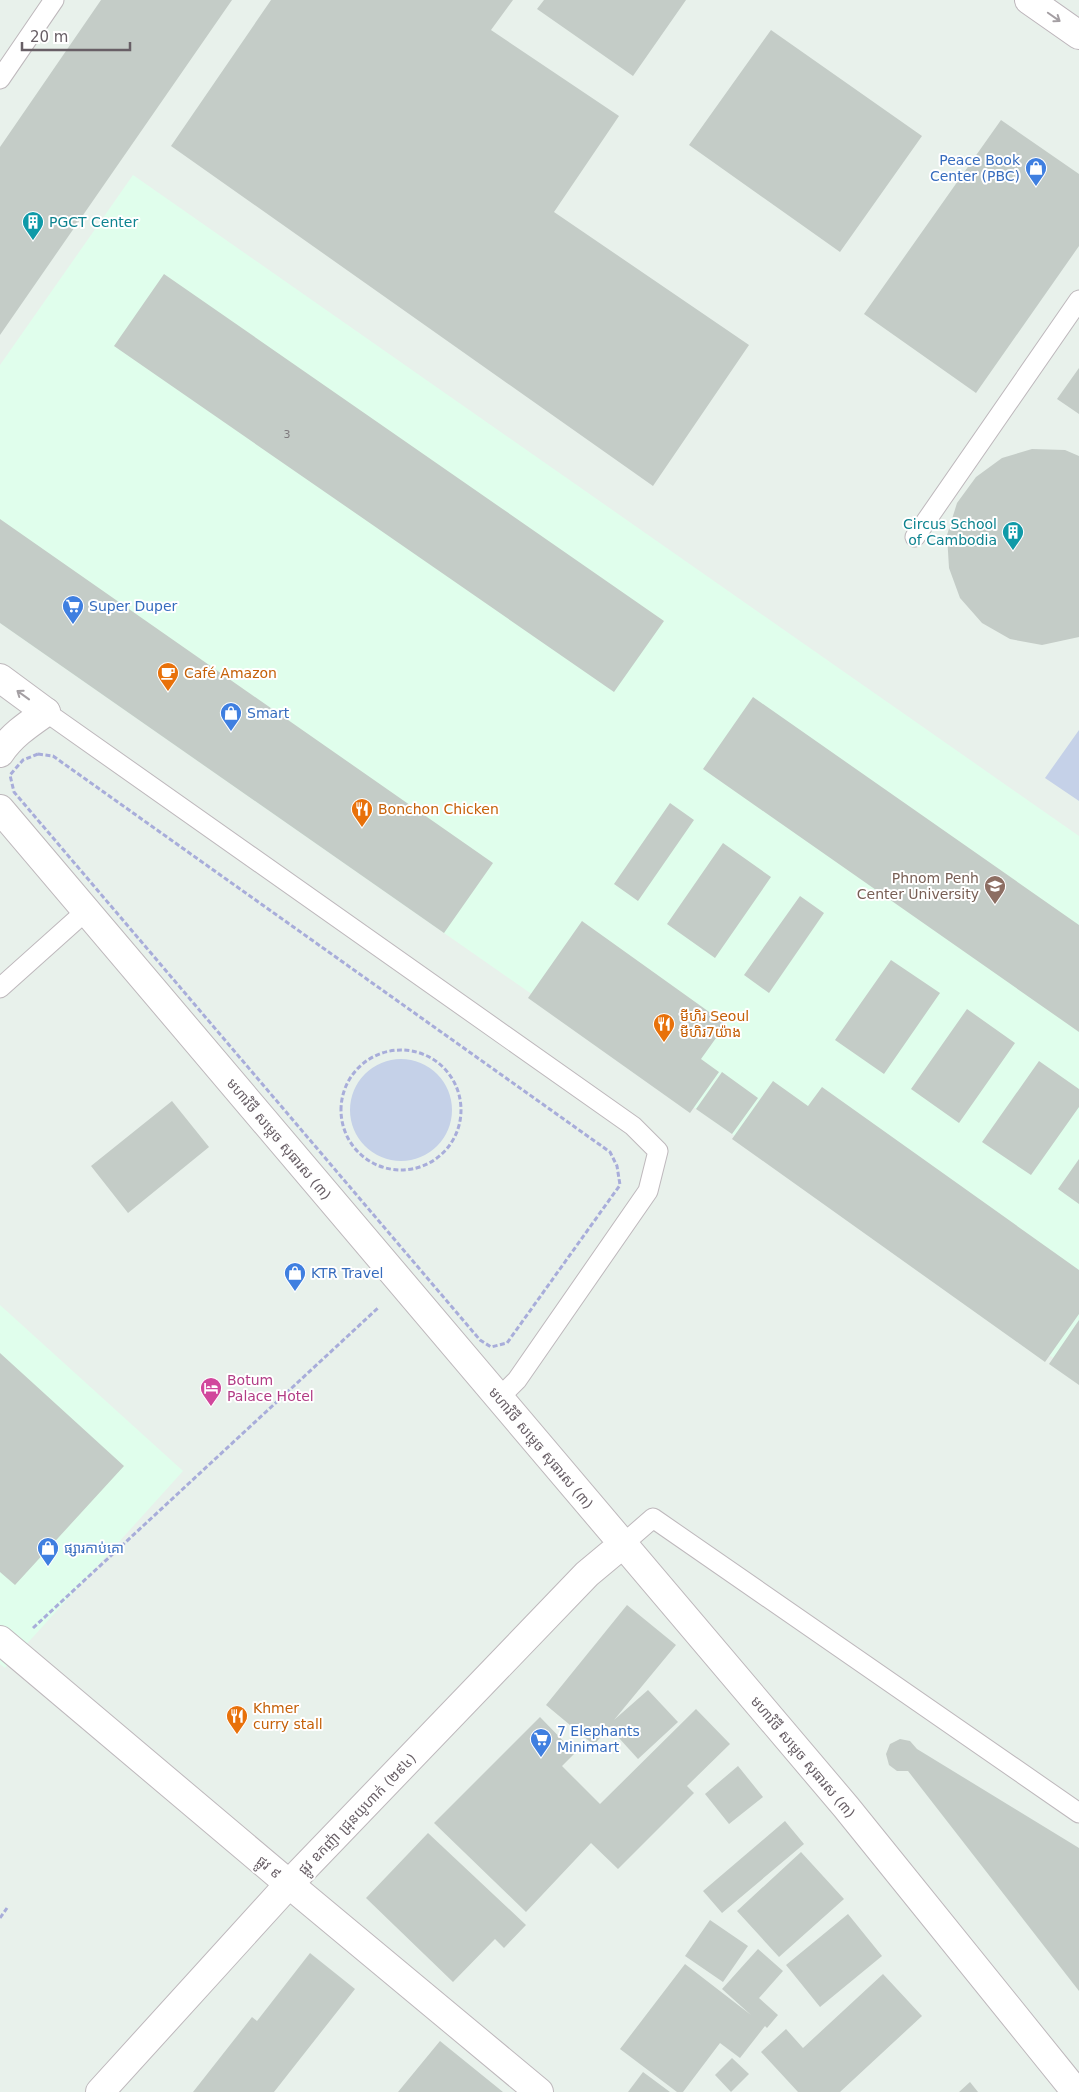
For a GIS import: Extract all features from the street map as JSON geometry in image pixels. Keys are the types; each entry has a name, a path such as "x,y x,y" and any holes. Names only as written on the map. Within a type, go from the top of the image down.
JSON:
{"street":[{"path":"1029,0 1079,35"},
{"path":"0,678 46,712 24,727 7,744 5,764"},
{"name":"មហាវិថី សម្តេច សុធារស (៣)","path":"0,809 846,1807 1076,2092"},
{"name":"ផ្លូវ ឧកញ៉ា ជ្រុនយូហាក់ (២៩៤)","path":"100,2092 289,1884 580,1582 623,1544"},
{"name":"ផ្លូវ ៩","path":"5,1644 539,2092"}],"lane":[{"path":"0,79 54,0"},
{"path":"916,537 1079,300"},
{"path":"46,712 633,1126 658,1151 648,1191 517,1380 499,1398"},
{"path":"0,988 86,911"},
{"path":"623,1544 653,1518 1079,1813"}],"path":[{"path":"38,754 53,756 610,1152 617,1166 620,1186 507,1343 491,1347 480,1340 14,792 5,764 38,754"},
{"path":"396,1050 410,1050 430,1057 440,1063 456,1084 461,1105 461,1116 456,1136 449,1147 434,1161 424,1166 404,1170 391,1169 372,1162 358,1152 347,1136 343,1124 342,1103 346,1089 356,1071 376,1056 396,1050"},
{"path":"5,1644 403,1285"},
{"path":"0,1918 7,1908"}],"shaded area":[{"path":"133,175 1079,836 1079,1376 0,623 0,365"},
{"path":"1079,730 1079,801 1045,778"},
{"path":"401,1059 421,1063 437,1074 448,1090 452,1110 448,1130 437,1146 421,1157 401,1161 381,1157 365,1146 354,1130 350,1110 354,1090 365,1074 381,1063"},
{"name":"ផ្សារកាប់គោ","path":"0,1305 183,1471 5,1668 0,1664"}],"building":[{"name":"PGCT Center","path":"101,0 232,0 0,335 0,147"},
{"path":"271,0 513,0 491,30 619,116 554,212 749,345 653,486 171,146"},
{"path":"544,0 686,0 633,76 537,9"},
{"path":"771,30 922,136 840,252 689,145"},
{"path":"1001,120 1079,174 1079,246 976,393 864,314"},
{"path":"164,274 664,621 614,692 114,346"},
{"path":"1079,368 1079,414 1057,399"},
{"name":"Circus School of Cambodia","path":"1032,449 1065,450 1079,456 1079,637 1042,645 1010,639 982,623 960,598 949,568 947,535 957,503 976,477 1002,458"},
{"path":"0,519 493,863 444,933 0,623"},
{"path":"753,697 1079,925 1079,1032 703,769"},
{"path":"670,803 694,820 638,901 614,884"},
{"path":"723,843 771,877 715,958 667,924"},
{"path":"800,896 824,913 769,993 744,975"},
{"path":"582,921 726,1024 701,1059 719,1072 690,1113 528,998"},
{"path":"891,960 940,993 884,1074 835,1040"},
{"path":"967,1009 1015,1043 959,1123 911,1089"},
{"path":"1039,1061 1079,1089 1079,1107 1031,1175 982,1142"},
{"path":"722,1072 758,1098 732,1134 696,1109"},
{"path":"773,1081 808,1106 822,1087 1079,1270 1079,1314 1045,1362 732,1139"},
{"path":"172,1101 209,1147 128,1213 91,1166"},
{"path":"1079,1159 1079,1204 1058,1189"},
{"path":"1079,1320 1079,1385 1049,1364"},
{"path":"0,1353 124,1466 15,1585 0,1572"},
{"path":"627,1605 676,1645 614,1720 648,1690 678,1722 638,1759 609,1727 594,1745 546,1705"},
{"path":"696,1709 730,1744 687,1786 694,1793 618,1869 591,1843 526,1912 434,1823 540,1717 575,1753 562,1766 600,1804"},
{"path":"900,1739 910,1741 917,1749 1079,1848 1079,1991 908,1771 897,1771 889,1765 886,1754 890,1744"},
{"path":"738,1766 763,1797 729,1824 705,1794"},
{"path":"785,1821 804,1844 722,1913 703,1891"},
{"path":"428,1833 526,1925 504,1948 495,1939 453,1982 366,1898"},
{"path":"801,1852 844,1899 779,1957 737,1911"},
{"path":"848,1914 882,1956 820,2007 786,1965"},
{"path":"710,1920 748,1946 723,1982 685,1956"},
{"path":"758,1949 783,1971 759,1998 778,2015 767,2028 765,2026 740,2058 720,2043 683,2092 677,2092 620,2049 685,1964 751,2015 722,1989"},
{"path":"310,1953 355,1989 274,2092 193,2092 252,2017 257,2021"},
{"path":"883,1974 922,2016 840,2092 798,2092 761,2052 786,2029 803,2048"},
{"path":"440,2041 503,2092 398,2092"},
{"path":"732,2058 749,2074 731,2092 715,2075"},
{"path":"643,2072 670,2092 628,2092"},
{"path":"970,2082 978,2092 959,2092"}],"place":[{"name":"Peace Book Center (PBC)","path":"1036,187"},
{"name":"PGCT Center","path":"33,241"},
{"name":"Circus School of Cambodia","path":"1013,551"},
{"name":"Super Duper","path":"73,625"},
{"name":"Café Amazon","path":"168,692"},
{"name":"Smart","path":"231,732"},
{"name":"Bonchon Chicken","path":"362,828"},
{"name":"Phnom Penh Center University","path":"995,905"},
{"name":"មីហិរ Seoul មីហិរ7យ៉ាង","path":"664,1043"},
{"name":"KTR Travel","path":"295,1292"},
{"name":"Botum Palace Hotel","path":"211,1407"},
{"name":"ផ្សារកាប់គោ","path":"48,1567"},
{"name":"Khmer curry stall","path":"237,1735"},
{"name":"7 Elephants Minimart","path":"541,1758"}]}
